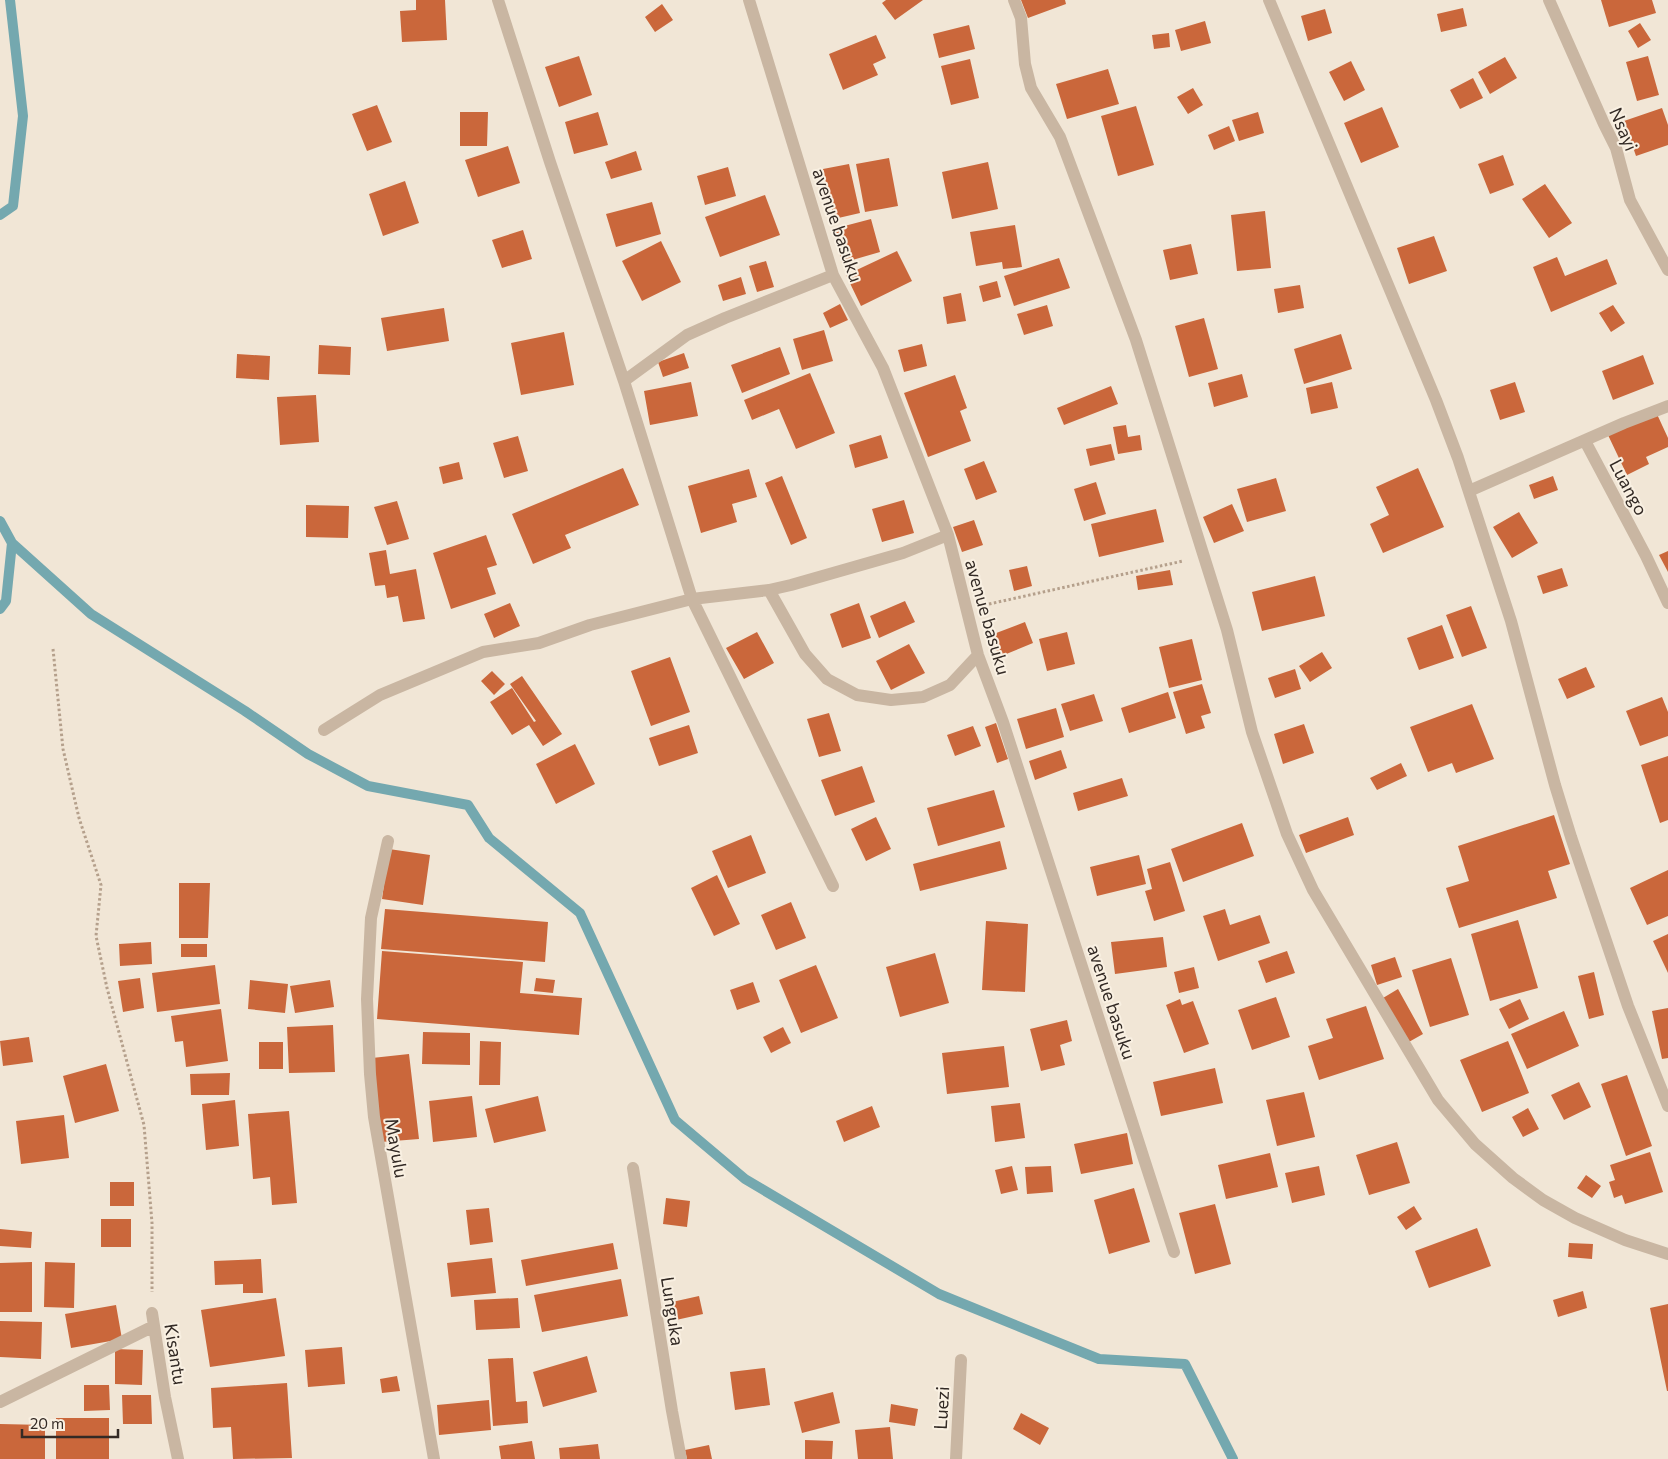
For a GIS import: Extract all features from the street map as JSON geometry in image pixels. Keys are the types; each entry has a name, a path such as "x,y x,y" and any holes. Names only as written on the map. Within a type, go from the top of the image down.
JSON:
{"street":[{"path":"498,0 624,381 692,599 833,886"},
{"name":"avenue basuku","path":"749,0 833,275 883,368 948,534 978,655 1006,731 1174,1252"},
{"path":"1014,0 1021,18 1025,64 1032,88 1060,137 1132,330 1227,630 1252,732 1287,834 1313,890 1438,1100 1475,1144 1513,1178 1543,1200 1575,1218 1625,1240 1668,1254"},
{"path":"1269,0 1436,400 1469,491 1511,621 1571,838 1628,1006 1668,1106"},
{"name":"Nsayi","path":"1549,0 1616,148 1630,200 1668,270"},
{"path":"624,381 687,335 833,275"},
{"path":"1469,491 1668,406"},
{"name":"Luango","path":"1585,441 1646,556 1668,603"},
{"path":"324,730 380,695 483,652 539,643 590,625 692,599 769,590 903,553 948,534"},
{"path":"769,590 805,654 827,679 857,695 891,700 922,697 950,685 978,655"},
{"name":"Mayulu","path":"388,841 371,918 367,999 370,1074 374,1117 434,1459"},
{"name":"Lunguka","path":"632,1168 681,1459"},
{"name":"Kisantu","path":"152,1313 165,1397 178,1459"},
{"path":"0,1402 154,1326"},
{"name":"Luezi","path":"956,1459 961,1360"}],"path":[{"path":"966,609 1203,557"},
{"path":"53,649 63,749 80,818 101,885 96,936 106,988 144,1125 152,1223 152,1313"}],"building":[{"path":"416,0 445,0 447,40 402,42 400,11 416,10"},
{"path":"886,0 923,0 895,20 882,3"},
{"path":"1021,0 1065,0 1066,4 1028,18"},
{"path":"1601,0 1652,0 1656,13 1609,27"},
{"path":"662,4 673,20 655,32 645,17"},
{"path":"1463,8 1467,26 1441,32 1437,14"},
{"path":"1325,9 1332,33 1308,41 1301,16"},
{"path":"1205,21 1211,43 1181,51 1175,30"},
{"path":"1640,23 1651,40 1638,48 1628,31"},
{"path":"969,25 975,49 939,58 933,34"},
{"path":"1169,33 1170,47 1154,49 1152,35"},
{"path":"876,35 886,58 873,64 878,75 843,90 829,54"},
{"path":"579,56 592,95 559,107 545,67"},
{"path":"1648,56 1659,95 1637,101 1626,62"},
{"path":"1505,57 1517,78 1490,94 1478,72"},
{"path":"970,59 979,98 951,105 941,66"},
{"path":"1351,61 1365,90 1344,101 1329,72"},
{"path":"1108,69 1119,104 1067,119 1056,84"},
{"path":"1473,78 1483,98 1460,109 1450,90"},
{"path":"1193,88 1203,105 1188,114 1177,97"},
{"path":"377,105 392,142 367,151 352,114"},
{"path":"1136,106 1154,165 1118,176 1101,116"},
{"path":"1382,107 1399,147 1361,163 1344,123"},
{"path":"1662,108 1668,125 1668,145 1636,156 1624,121"},
{"path":"460,112 488,112 487,146 460,146"},
{"path":"598,112 608,145 574,154 565,122"},
{"path":"1258,112 1264,133 1239,141 1232,120"},
{"path":"1229,126 1235,141 1214,150 1208,135"},
{"path":"508,146 520,183 478,197 465,160"},
{"path":"636,151 642,170 611,179 605,162"},
{"path":"1503,155 1514,185 1490,194 1478,164"},
{"path":"889,158 898,206 865,212 856,164"},
{"path":"988,162 998,209 952,219 942,172"},
{"path":"849,164 860,213 834,219 823,169"},
{"path":"728,167 736,196 705,205 697,176"},
{"path":"405,181 419,223 383,236 369,194"},
{"path":"1545,184 1572,223 1549,238 1522,199"},
{"path":"765,195 780,235 720,257 705,217"},
{"path":"652,202 661,234 616,247 606,214"},
{"path":"1265,211 1271,268 1237,271 1231,215"},
{"path":"871,219 880,252 842,263 833,229"},
{"path":"1015,225 1022,267 1003,269 1002,262 976,266 970,232"},
{"path":"523,230 532,259 502,268 492,240"},
{"path":"1434,236 1447,271 1409,284 1397,248"},
{"path":"661,241 681,282 642,301 622,261"},
{"path":"1191,244 1198,274 1170,280 1163,250"},
{"path":"897,251 912,281 861,306 846,275"},
{"path":"1557,257 1565,276 1607,259 1617,284 1551,312 1533,267"},
{"path":"1059,258 1070,288 1014,306 1004,276"},
{"path":"766,261 774,287 757,292 749,266"},
{"path":"741,277 746,294 723,301 718,285"},
{"path":"997,281 1001,297 983,302 979,286"},
{"path":"1300,285 1304,308 1278,313 1274,289"},
{"path":"961,293 966,321 947,324 943,297"},
{"path":"840,304 848,320 830,328 823,313"},
{"path":"1047,305 1053,326 1024,335 1017,314"},
{"path":"1613,305 1625,323 1611,332 1599,313"},
{"path":"444,308 449,341 387,351 381,318"},
{"path":"1204,318 1218,369 1189,377 1175,326"},
{"path":"824,330 833,361 802,370 793,339"},
{"path":"564,332 574,385 521,395 511,343"},
{"path":"1341,334 1352,369 1304,384 1294,349"},
{"path":"922,344 927,366 904,372 898,350"},
{"path":"319,345 351,347 350,375 318,374"},
{"path":"780,347 790,374 742,393 731,365"},
{"path":"684,353 689,368 663,377 658,362"},
{"path":"237,354 270,356 269,380 236,378"},
{"path":"1643,355 1654,384 1613,400 1602,371"},
{"path":"810,373 835,433 796,449 779,409 752,420 744,400"},
{"path":"1242,374 1248,397 1214,407 1208,383"},
{"path":"955,375 967,408 960,411 971,441 928,457 904,393"},
{"path":"691,382 698,416 650,425 644,391"},
{"path":"1332,382 1338,408 1311,414 1306,388"},
{"path":"1515,382 1525,412 1500,420 1490,390"},
{"path":"1111,386 1118,404 1064,425 1057,408"},
{"path":"316,395 319,442 280,445 277,397"},
{"path":"1656,412 1668,438 1668,447 1646,457 1649,464 1627,475 1608,435"},
{"path":"1126,425 1128,437 1140,435 1142,450 1118,454 1113,427"},
{"path":"881,435 888,458 855,468 849,445"},
{"path":"518,436 528,471 504,478 493,443"},
{"path":"1111,444 1115,460 1090,466 1086,449"},
{"path":"984,461 997,492 976,500 964,469"},
{"path":"459,462 463,479 443,484 439,467"},
{"path":"623,468 639,505 565,535 571,548 533,564 512,514"},
{"path":"1418,468 1444,527 1383,553 1370,524 1389,515 1376,487"},
{"path":"749,469 757,497 732,504 737,522 701,533 688,486"},
{"path":"782,476 807,538 791,545 765,483"},
{"path":"1553,476 1558,490 1534,499 1529,485"},
{"path":"1276,478 1286,511 1247,522 1237,489"},
{"path":"1096,482 1106,514 1084,521 1074,489"},
{"path":"904,500 914,533 882,542 872,509"},
{"path":"397,501 409,539 387,545 374,507"},
{"path":"1232,504 1244,531 1214,543 1203,517"},
{"path":"306,505 349,506 348,538 306,537"},
{"path":"1156,509 1164,542 1099,557 1091,524"},
{"path":"1519,512 1538,543 1512,558 1493,527"},
{"path":"974,520 983,545 962,552 953,527"},
{"path":"486,535 497,565 487,568 496,594 451,609 433,553"},
{"path":"386,550 390,574 416,569 425,619 403,622 398,596 387,598 385,585 375,586 369,553"},
{"path":"1668,551 1668,572 1659,555"},
{"path":"1027,566 1032,586 1014,591 1009,570"},
{"path":"1562,568 1568,586 1543,594 1537,576"},
{"path":"1170,570 1173,585 1138,590 1136,576"},
{"path":"1315,576 1325,616 1262,631 1252,592"},
{"path":"905,601 915,622 879,638 870,616"},
{"path":"510,603 520,626 494,638 484,614"},
{"path":"859,603 871,638 842,648 830,614"},
{"path":"1471,606 1487,648 1462,657 1446,615"},
{"path":"1025,622 1033,643 999,657 991,635"},
{"path":"1442,625 1454,658 1419,670 1407,638"},
{"path":"757,632 774,663 744,679 726,648"},
{"path":"1067,632 1075,664 1047,671 1039,639"},
{"path":"1192,639 1202,680 1169,688 1159,647"},
{"path":"909,644 925,673 891,690 876,661"},
{"path":"1322,652 1332,668 1310,682 1299,666"},
{"path":"670,657 690,712 651,726 631,671"},
{"path":"1586,667 1595,687 1567,699 1558,679"},
{"path":"1295,669 1301,689 1275,698 1268,678"},
{"path":"492,671 505,684 494,695 481,681"},
{"path":"522,676 562,734 543,746 529,725 512,735 490,702 512,688 534,722 536,721 510,684"},
{"path":"1202,684 1211,713 1201,716 1205,728 1186,734 1173,692"},
{"path":"1168,692 1176,718 1129,733 1121,708"},
{"path":"1094,694 1103,721 1070,731 1061,704"},
{"path":"1662,697 1668,712 1668,736 1640,746 1626,711"},
{"path":"1472,704 1494,759 1456,773 1452,763 1428,772 1410,727"},
{"path":"1056,708 1064,737 1026,749 1017,719"},
{"path":"829,713 841,751 819,757 807,719"},
{"path":"996,723 1008,759 997,763 985,727"},
{"path":"1304,724 1314,753 1283,764 1274,734"},
{"path":"689,725 698,753 659,766 649,738"},
{"path":"973,726 981,746 955,756 947,735"},
{"path":"575,744 595,784 556,804 536,764"},
{"path":"1061,750 1067,768 1035,780 1029,761"},
{"path":"1668,756 1668,820 1660,823 1641,765"},
{"path":"1401,763 1407,776 1377,790 1370,778"},
{"path":"862,766 875,802 835,816 821,780"},
{"path":"1122,778 1128,796 1078,811 1073,793"},
{"path":"994,790 1005,827 938,846 927,808"},
{"path":"1554,815 1570,864 1548,871 1557,898 1459,928 1446,888 1469,881 1458,846"},
{"path":"876,817 891,849 866,861 851,829"},
{"path":"1348,817 1354,835 1306,853 1299,835"},
{"path":"1242,823 1254,856 1183,882 1171,849"},
{"path":"751,835 766,873 728,888 712,851"},
{"path":"1000,841 1007,869 920,891 913,864"},
{"path":"389,849 430,855 423,905 382,899"},
{"path":"1139,855 1146,884 1097,896 1090,867"},
{"path":"1170,862 1185,911 1154,921 1145,891 1152,889 1147,869"},
{"path":"1668,870 1668,916 1647,925 1630,888"},
{"path":"717,875 740,924 714,936 691,888"},
{"path":"179,883 210,883 208,938 179,938"},
{"path":"791,902 806,938 776,950 761,915"},
{"path":"385,909 548,922 545,962 381,949"},
{"path":"1225,909 1230,925 1260,915 1270,943 1218,961 1203,916"},
{"path":"1518,920 1538,988 1490,1001 1471,934"},
{"path":"986,921 1028,924 1025,992 982,990"},
{"path":"1668,934 1668,973 1653,941"},
{"path":"1163,937 1167,967 1115,974 1111,942"},
{"path":"151,942 152,964 120,966 119,944"},
{"path":"181,944 207,944 207,957 181,957"},
{"path":"382,951 523,962 520,993 582,998 579,1035 377,1019"},
{"path":"1287,951 1295,973 1266,983 1258,961"},
{"path":"935,953 949,1003 900,1017 886,967"},
{"path":"1395,957 1402,977 1377,985 1371,965"},
{"path":"1451,958 1469,1015 1430,1027 1412,970"},
{"path":"215,965 220,1004 157,1012 152,973"},
{"path":"816,965 838,1018 801,1033 779,980"},
{"path":"1194,967 1199,988 1179,993 1174,972"},
{"path":"1594,972 1604,1015 1589,1019 1578,976"},
{"path":"140,978 144,1008 123,1012 118,981"},
{"path":"536,978 555,980 553,993 534,991"},
{"path":"250,980 288,984 285,1013 248,1009"},
{"path":"330,980 334,1007 295,1013 290,986"},
{"path":"753,982 760,1002 737,1010 730,990"},
{"path":"1398,989 1423,1034 1407,1043 1383,998"},
{"path":"1276,997 1290,1037 1252,1050 1238,1010"},
{"path":"1180,999 1182,1005 1193,1001 1209,1044 1184,1053 1166,1005"},
{"path":"1520,999 1529,1019 1509,1029 1499,1009"},
{"path":"1366,1006 1384,1059 1319,1080 1308,1046 1333,1038 1326,1019"},
{"path":"1668,1008 1668,1058 1662,1059 1652,1011"},
{"path":"221,1009 228,1061 186,1067 183,1041 175,1042 171,1016"},
{"path":"1564,1011 1579,1046 1527,1069 1511,1034"},
{"path":"1067,1020 1072,1041 1060,1045 1065,1065 1041,1071 1030,1029"},
{"path":"333,1025 335,1072 289,1073 287,1027"},
{"path":"783,1027 791,1043 771,1053 763,1037"},
{"path":"423,1032 470,1033 470,1065 422,1064"},
{"path":"29,1037 33,1062 3,1066 0,1041"},
{"path":"480,1041 501,1042 500,1085 479,1085"},
{"path":"1508,1041 1529,1093 1482,1112 1460,1060"},
{"path":"259,1042 283,1042 283,1069 259,1069"},
{"path":"1004,1046 1009,1087 947,1094 942,1053"},
{"path":"409,1054 419,1139 381,1142 372,1058"},
{"path":"106,1064 119,1111 75,1123 63,1076"},
{"path":"1215,1068 1223,1103 1161,1116 1153,1082"},
{"path":"230,1073 229,1095 191,1095 190,1074"},
{"path":"1627,1075 1652,1146 1626,1156 1601,1084"},
{"path":"1579,1082 1591,1107 1564,1120 1551,1095"},
{"path":"1304,1092 1315,1137 1277,1146 1266,1100"},
{"path":"472,1096 477,1137 433,1142 429,1101"},
{"path":"538,1096 546,1131 494,1143 485,1109"},
{"path":"235,1100 239,1146 206,1150 202,1104"},
{"path":"1020,1103 1025,1138 995,1142 991,1106"},
{"path":"872,1106 880,1127 844,1142 836,1121"},
{"path":"1528,1108 1539,1129 1523,1137 1512,1117"},
{"path":"289,1111 297,1203 272,1205 270,1177 253,1179 248,1114"},
{"path":"64,1115 69,1158 21,1164 16,1121"},
{"path":"1127,1133 1133,1164 1081,1174 1074,1144"},
{"path":"1397,1142 1410,1183 1369,1195 1356,1155"},
{"path":"1650,1152 1663,1192 1625,1204 1622,1195 1614,1198 1609,1182 1615,1180 1610,1165"},
{"path":"1270,1153 1278,1187 1226,1199 1218,1165"},
{"path":"1012,1166 1018,1190 1001,1194 995,1170"},
{"path":"1051,1166 1053,1192 1027,1194 1025,1167"},
{"path":"1319,1166 1325,1195 1292,1203 1285,1173"},
{"path":"1586,1175 1601,1186 1592,1198 1577,1188"},
{"path":"110,1182 134,1182 134,1206 110,1206"},
{"path":"1134,1188 1150,1242 1109,1254 1094,1200"},
{"path":"666,1198 690,1201 687,1227 663,1224"},
{"path":"1215,1204 1231,1264 1195,1274 1179,1213"},
{"path":"1414,1206 1422,1219 1406,1230 1397,1217"},
{"path":"489,1208 493,1242 470,1245 466,1210"},
{"path":"101,1219 131,1219 131,1247 101,1247"},
{"path":"1477,1228 1491,1266 1429,1288 1415,1251"},
{"path":"0,1229 32,1232 31,1248 0,1246"},
{"path":"613,1243 618,1269 526,1286 521,1260"},
{"path":"1569,1243 1593,1244 1592,1259 1568,1257"},
{"path":"492,1258 496,1293 451,1297 447,1263"},
{"path":"261,1259 263,1293 243,1293 243,1284 215,1285 214,1261"},
{"path":"32,1262 32,1312 0,1312 0,1263"},
{"path":"45,1262 75,1263 74,1308 44,1307"},
{"path":"621,1279 628,1316 542,1332 534,1295"},
{"path":"1583,1291 1587,1308 1558,1317 1553,1300"},
{"path":"699,1296 703,1314 676,1320 672,1302"},
{"path":"276,1298 285,1356 210,1367 201,1310"},
{"path":"518,1298 520,1328 476,1330 474,1300"},
{"path":"1668,1304 1668,1391 1667,1391 1650,1308"},
{"path":"116,1305 122,1339 71,1348 65,1314"},
{"path":"0,1321 42,1322 41,1359 0,1357"},
{"path":"342,1347 345,1384 308,1387 305,1350"},
{"path":"115,1349 143,1350 142,1385 115,1384"},
{"path":"587,1356 597,1392 543,1407 533,1372"},
{"path":"513,1358 516,1402 527,1401 528,1423 493,1426 488,1359"},
{"path":"765,1368 770,1405 735,1410 730,1372"},
{"path":"397,1376 400,1391 382,1393 380,1379"},
{"path":"287,1383 292,1458 233,1459 231,1427 213,1428 211,1388"},
{"path":"84,1385 109,1385 110,1410 84,1411"},
{"path":"833,1392 840,1423 802,1433 794,1402"},
{"path":"122,1395 151,1395 152,1424 123,1424"},
{"path":"489,1400 491,1430 439,1435 437,1405"},
{"path":"891,1404 918,1409 915,1426 889,1422"},
{"path":"1021,1413 1049,1428 1040,1445 1013,1429"},
{"path":"56,1418 109,1418 109,1459 56,1459"},
{"path":"0,1424 45,1425 45,1459 0,1459"},
{"path":"890,1427 893,1459 858,1459 855,1430"},
{"path":"805,1440 833,1441 832,1459 805,1459"},
{"path":"532,1441 535,1459 501,1459 499,1446"},
{"path":"598,1444 600,1459 560,1459 559,1448"},
{"path":"709,1445 712,1459 687,1459 685,1450"}],"waterway":[{"path":"0,215 13,206 23,116 10,0"},
{"path":"0,521 12,543 6,601 0,609"},
{"path":"12,543 91,614 245,711 308,754 368,786 468,805 489,838 580,913 675,1120 745,1179 939,1294 1099,1359 1185,1364 1233,1459"}]}
